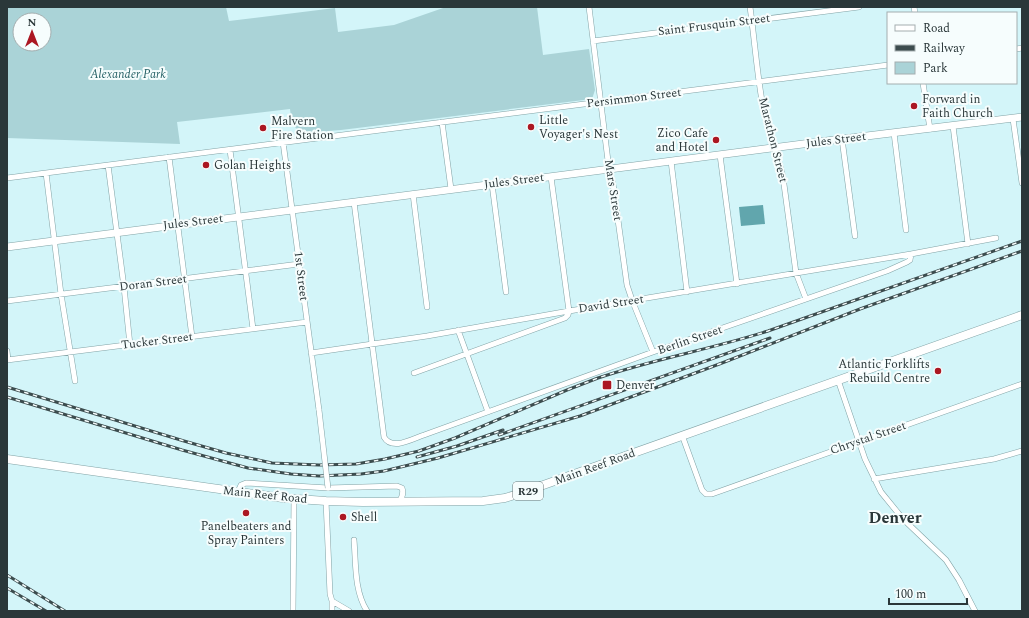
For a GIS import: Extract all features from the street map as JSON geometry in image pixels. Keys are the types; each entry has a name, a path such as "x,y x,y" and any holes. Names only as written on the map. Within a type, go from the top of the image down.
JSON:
{"main road":[{"name":"Jules Street","path":"7,247 842,139 1022,118"},
{"name":"Main Reef Road","path":"7,459 294,499 326,501 483,501 505,498 1022,315"}],"street":[{"name":"Mars Street","path":"588,7 609,169 613,184 627,285 653,352"},
{"name":"Marathon Street","path":"750,7 764,113 784,182 796,273 806,299"},
{"name":"Saint Frusquin Street","path":"593,41 859,7"},
{"name":"Persimmon Street","path":"7,178 887,65"},
{"path":"924,84 930,129"},
{"path":"1013,119 1022,182"},
{"path":"442,122 451,189"},
{"path":"953,126 968,244"},
{"path":"894,133 906,230"},
{"path":"842,139 855,236"},
{"name":"1st Street","path":"283,142 328,488"},
{"path":"230,150 253,329"},
{"path":"720,155 737,284"},
{"path":"169,157 192,337"},
{"path":"671,161 687,292"},
{"path":"108,165 130,344"},
{"path":"46,173 75,381"},
{"path":"414,373 545,326 565,318 568,315 569,311 551,176"},
{"path":"492,184 506,292"},
{"path":"413,194 427,307"},
{"path":"354,202 372,343"},
{"path":"911,254 996,238"},
{"name":"David Street","path":"311,353 737,284 911,254"},
{"name":"Berlin Street","path":"372,343 384,437 389,442 398,444 653,352 887,271 910,260 911,254"},
{"name":"Doran Street","path":"7,301 299,264"},
{"path":"542,316 545,326"},
{"name":"Tucker Street","path":"8,360 307,322"},
{"path":"458,330 488,412"},
{"path":"7,351 8,360"},
{"path":"838,380 859,442 874,479 884,498 903,519 946,560 960,580 975,611"},
{"name":"Chrystal Street","path":"682,436 702,490 706,494 715,493 1022,384"},
{"path":"874,479 994,459 1022,451"},
{"path":"238,492 241,486 246,483 328,488 397,486 402,488 403,491 400,501"},
{"path":"293,611 294,499"},
{"path":"326,501 329,590 332,601 332,611"},
{"path":"354,540 359,592 367,611"},
{"path":"332,601 349,611"}],"green space":[{"name":"Alexander Park","path":"7,7 226,7 229,21 335,8 338,32 394,25 446,7 537,7 543,55 589,49 595,90 592,99 341,130 301,133 292,124 290,109 177,122 180,144 7,138"}],"shaded area":[{"path":"763,205 765,224 741,226 739,207"}],"railway":[{"path":"7,387 226,453 272,463 319,465 356,464 419,451 455,438 598,378 640,365 768,331 1022,241"},
{"path":"7,397 182,450 248,468 319,476 361,474 384,471 438,458 580,416 860,309 1022,251"},
{"path":"499,435 770,338"},
{"path":"417,457 457,446 503,430"},
{"path":"7,575 65,611"},
{"path":"7,588 46,611"}],"place":[{"name":"Forward in Faith Church","path":"914,106"},
{"name":"Little Voyager's Nest","path":"531,127"},
{"name":"Malvern Fire Station","path":"263,128"},
{"name":"Zico Cafe and Hotel","path":"716,140"},
{"name":"Golan Heights","path":"206,165"},
{"name":"Atlantic Forklifts Rebuild Centre","path":"938,371"},
{"name":"Denver","path":"607,385"},
{"name":"Panelbeaters and Spray Painters","path":"246,513"},
{"name":"Shell","path":"343,517"}],"district":[{"name":"Denver","path":"895,518"}]}
